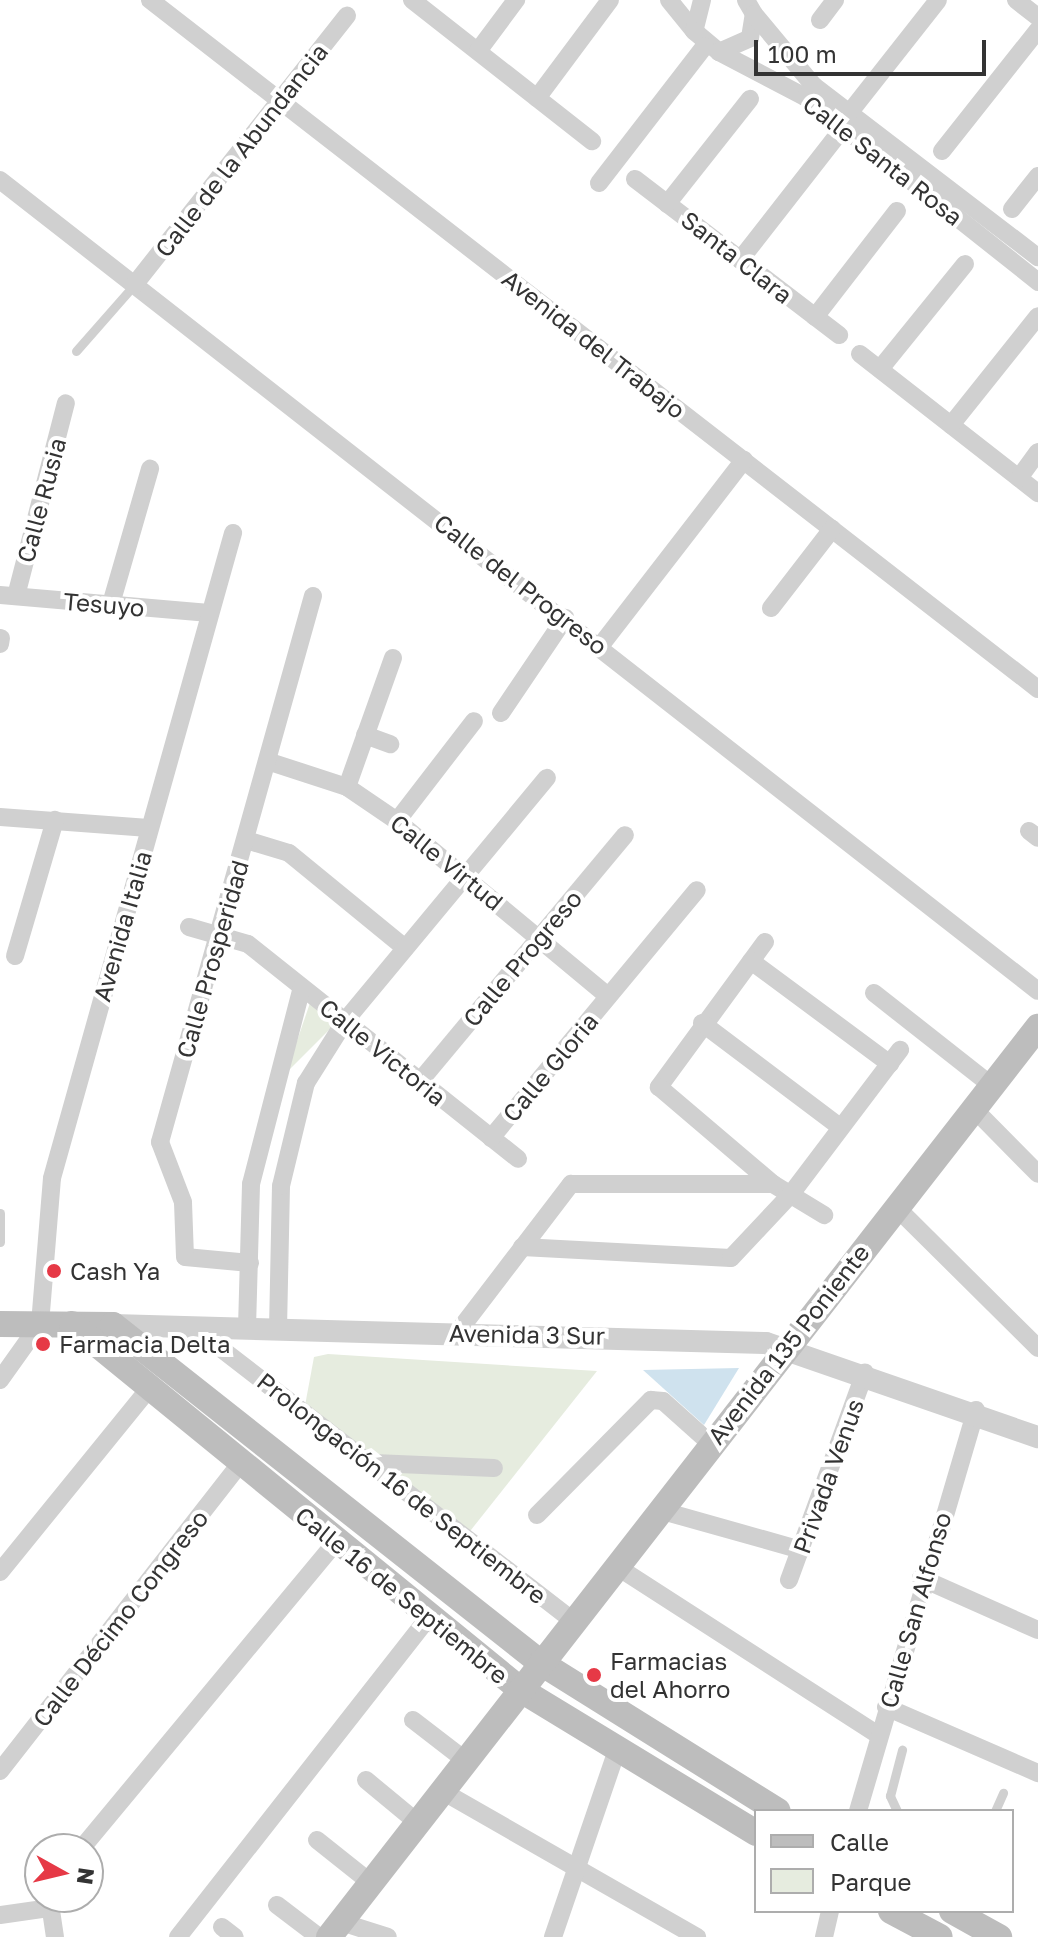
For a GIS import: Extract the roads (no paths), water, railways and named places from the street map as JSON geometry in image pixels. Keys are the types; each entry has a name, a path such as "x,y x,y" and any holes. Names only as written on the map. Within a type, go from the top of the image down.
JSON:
{"main road":[{"name":"Avenida 135 Poniente","path":"335,1929 710,1443 1038,1027"},
{"name":"Avenida 3 Sur","path":"0,1324 113,1325"},
{"name":"Calle 16 de Septiembre","path":"72,1324 147,1391 521,1690 754,1832"},
{"name":"Calle 16 de Septiembre","path":"113,1325 541,1663 775,1809"},
{"path":"895,1913 940,1937"},
{"path":"956,1913 999,1937"}],"street":[{"name":"Avenida del Trabajo","path":"150,0 1038,689"},
{"path":"412,0 592,141"},
{"path":"478,51 516,0"},
{"path":"537,98 610,0"},
{"name":"Calle Santa Rosa","path":"669,0 706,43 847,119 1035,254"},
{"path":"599,183 706,43 702,0"},
{"path":"820,20 835,0"},
{"path":"740,260 938,0"},
{"path":"1016,0 1038,17"},
{"path":"706,43 750,38 750,7"},
{"name":"Calle Santa Rosa","path":"750,7 792,65 847,119 1038,282"},
{"name":"Calle de la Abundancia","path":"135,284 347,16"},
{"path":"942,151 1038,30"},
{"path":"667,204 750,99"},
{"path":"1012,209 1038,176"},
{"name":"Santa Clara","path":"635,179 839,335"},
{"name":"Calle del Progreso","path":"0,180 601,645 1038,991"},
{"path":"815,317 897,211"},
{"path":"1019,267 1035,254"},
{"path":"880,369 965,264"},
{"path":"951,425 1038,316"},
{"path":"860,354 1038,493"},
{"name":"Calle Rusia","path":"8,596 66,403"},
{"path":"1019,478 1038,452"},
{"path":"601,645 744,460"},
{"path":"111,604 150,469"},
{"path":"771,608 832,529"},
{"name":"Avenida Italia","path":"40,1324 52,1178 233,533"},
{"name":"Tesuyo","path":"8,596 209,613"},
{"name":"Calle Prosperidad","path":"250,1263 185,1257 183,1202 161,1154 313,596"},
{"path":"501,713 565,618"},
{"path":"347,787 393,658"},
{"path":"397,821 474,721"},
{"path":"365,735 390,744"},
{"name":"Calle Virtud","path":"267,761 347,787 397,821 608,996"},
{"path":"278,1329 281,1186 306,1083 345,1021 547,778"},
{"path":"0,817 149,828"},
{"path":"15,956 55,820"},
{"name":"Calle Progreso","path":"420,1081 625,835"},
{"path":"246,840 289,853 405,948"},
{"name":"Calle Gloria","path":"491,1138 697,890"},
{"path":"189,927 221,934"},
{"name":"Calle Victoria","path":"221,934 248,944 518,1159"},
{"path":"765,942 702,1023 659,1087 773,1184 824,1215"},
{"path":"522,1247 731,1258 791,1194 895,1057 751,961"},
{"path":"247,1328 251,1184 276,1075 302,987"},
{"path":"874,993 992,1086"},
{"path":"702,1023 840,1127"},
{"path":"276,1075 306,1083"},
{"path":"974,1109 1038,1174"},
{"path":"457,1333 522,1247 580,1181 773,1184"},
{"path":"896,1207 1038,1348"},
{"path":"0,1380 40,1324"},
{"name":"Avenida 3 Sur","path":"113,1325 457,1333 787,1346 976,1410 1037,1435"},
{"name":"Prolongación 16 de Septiembre","path":"193,1327 374,1463 573,1621"},
{"name":"Privada Venus","path":"789,1580 865,1372"},
{"path":"0,1572 147,1391"},
{"path":"537,1515 651,1400 663,1401 710,1443"},
{"name":"Calle San Alfonso","path":"859,1809 921,1578 976,1410"},
{"path":"374,1463 494,1468"},
{"name":"Calle Décimo Congreso","path":"0,1771 239,1465"},
{"path":"659,1510 801,1550"},
{"path":"94,1833 336,1542"},
{"path":"616,1566 878,1735"},
{"path":"921,1578 1038,1630"},
{"path":"178,1937 429,1617"},
{"path":"886,1707 1038,1773"},
{"path":"413,1720 466,1761"},
{"path":"553,1937 573,1871 617,1750"},
{"path":"366,1780 418,1823"},
{"path":"442,1791 573,1871 697,1937"},
{"path":"317,1840 371,1883"},
{"path":"277,1905 319,1937"},
{"path":"0,1915 24,1909"},
{"path":"51,1913 55,1937"},
{"path":"824,1937 830,1913"},
{"path":"335,1929 388,1937"}],"lane":[{"path":"76,351 135,284"},
{"path":"0,1213 0,1242"},
{"path":"896,1809 890,1796 902,1750"},
{"path":"996,1809 1003,1793"}],"water":[{"path":"739,1368 704,1425 643,1370"}],"place":[{"name":"Cash Ya","path":"54,1271"},
{"name":"Farmacia Delta","path":"43,1344"},
{"name":"Farmacias del Ahorro","path":"594,1675"}]}
